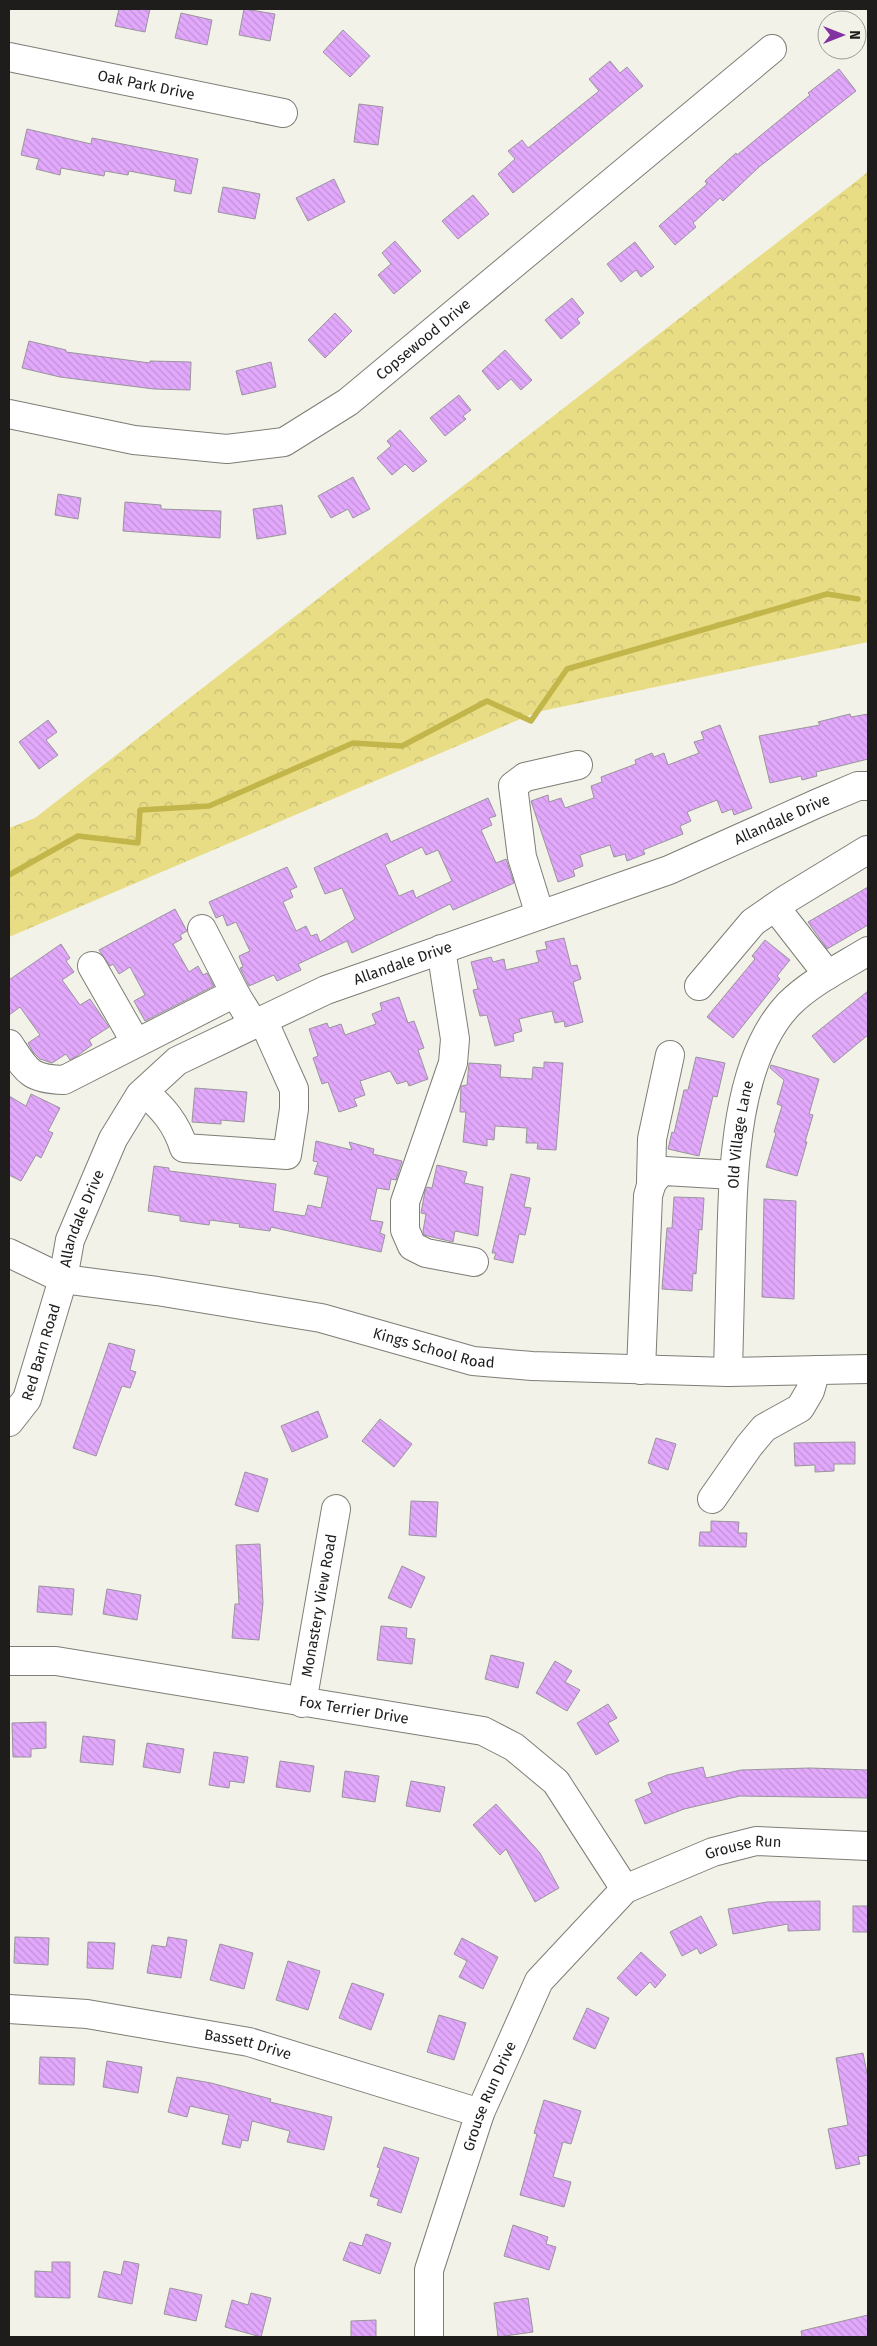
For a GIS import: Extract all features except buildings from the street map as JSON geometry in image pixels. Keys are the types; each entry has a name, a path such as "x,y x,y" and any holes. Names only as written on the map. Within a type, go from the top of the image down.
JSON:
{"street":[{"name":"Copsewood Drive","path":"9,414 134,440 227,449 284,442 348,402 772,49"},
{"name":"Oak Park Drive","path":"9,57 283,113"},
{"path":"540,914 522,857 513,786 525,777 578,766"},
{"name":"Allandale Drive","path":"63,1279 70,1240 113,1139 144,1092 177,1061 326,990 669,870 858,786 868,786"},
{"path":"699,986 753,922 867,850"},
{"path":"775,907 828,975"},
{"path":"144,1092 163,1108 174,1123 184,1148 287,1156 294,1109 294,1089 258,1022 237,997 202,929"},
{"path":"441,949 455,1039 452,1063 405,1202 405,1230 412,1246 426,1254 474,1262"},
{"name":"Old Village Lane","path":"728,1372 733,1175 738,1131 753,1068 770,1033 789,1004 828,975 868,951"},
{"path":"92,966 136,1042"},
{"path":"9,1044 26,1070 42,1079 64,1080 227,997 237,997"},
{"path":"641,1370 652,1139 670,1055"},
{"path":"651,1182 657,1175 665,1172 733,1175"},
{"name":"Kings School Road","path":"9,1253 63,1279 157,1291 321,1318 473,1361 532,1366 728,1372 868,1369"},
{"name":"Red Barn Road","path":"9,1422 27,1399 63,1279"},
{"path":"712,1499 764,1428 800,1408 810,1391 816,1370"},
{"name":"Monastery View Road","path":"302,1703 336,1509"},
{"name":"Fox Terrier Drive","path":"9,1661 56,1661 302,1703 483,1731 514,1747 556,1782 625,1889"},
{"name":"Grouse Run","path":"625,1889 713,1852 756,1841 868,1846"},
{"name":"Grouse Run Drive","path":"429,2337 429,2270 480,2113 539,1981 625,1889"},
{"name":"Bassett Drive","path":"9,2009 86,2014 248,2042 480,2113"}],"green space":[{"path":"868,172 868,642 537,712 9,937 9,828 35,818"}],"waterway":[{"path":"9,875 78,836 138,843 140,810 209,806 353,743 402,746 487,701 531,721 567,669 827,594 858,599"}]}
